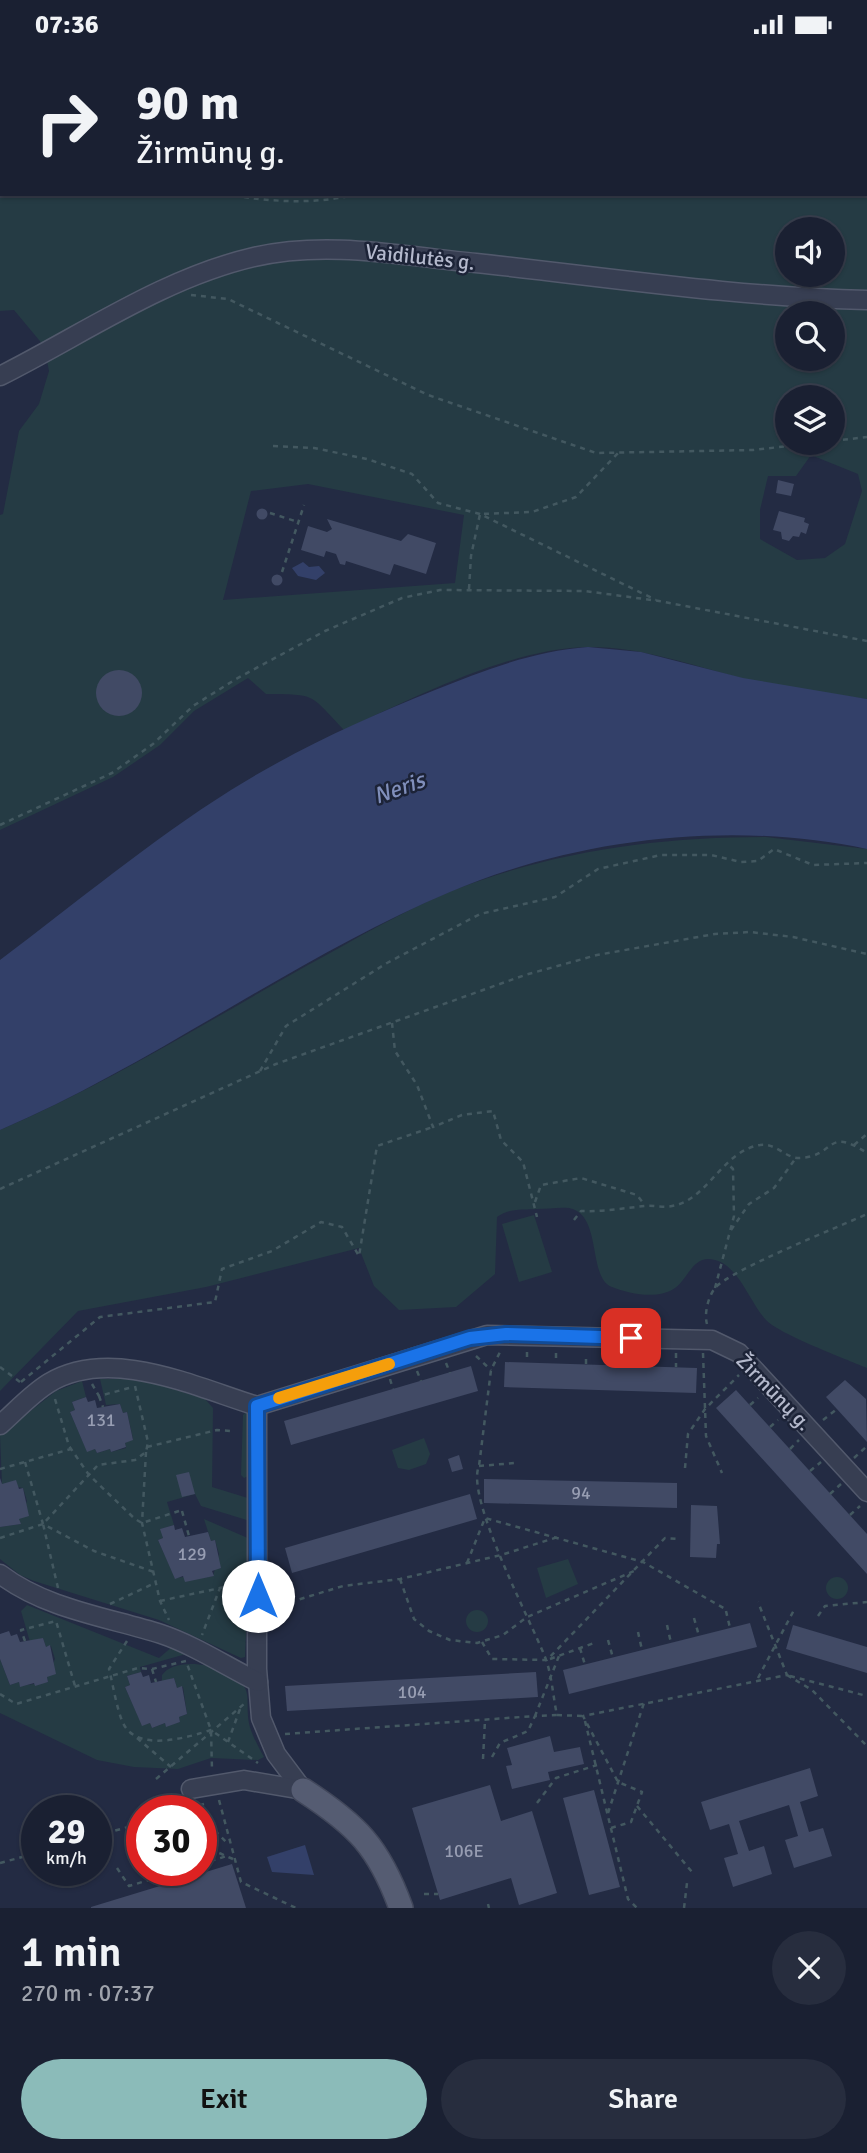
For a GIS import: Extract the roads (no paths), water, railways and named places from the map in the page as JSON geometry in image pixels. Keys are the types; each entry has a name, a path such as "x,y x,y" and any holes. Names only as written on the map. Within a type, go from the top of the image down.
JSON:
{"main road":[{"path":"303,1790 344,1816 360,1833 385,1869 401,1908"}],"street":[{"name":"Vaidilutės g.","path":"0,376 160,291 204,272 284,251 369,252 671,287 867,300"},
{"name":"Žirmūnų g.","path":"257,1406 470,1338 506,1334 707,1340 726,1344 739,1353 867,1492"},
{"path":"0,1425 45,1386 83,1370 118,1369 153,1375 257,1406 258,1687 265,1735 303,1790"},
{"path":"0,1574 20,1590 59,1613 88,1614 170,1638 258,1687"},
{"path":"191,1789 256,1780 303,1790"}],"water":[{"path":"303,562 309,567 319,566 325,573 316,580 298,576 292,568"},
{"name":"Neris","path":"588,647 641,652 743,678 867,699 867,849 816,840 763,836 656,839 550,858 499,873 392,918 114,1074 0,1130 0,960 171,830 280,761 357,723 472,675 529,657"},
{"path":"305,1845 314,1875 272,1872 267,1857"}]}
